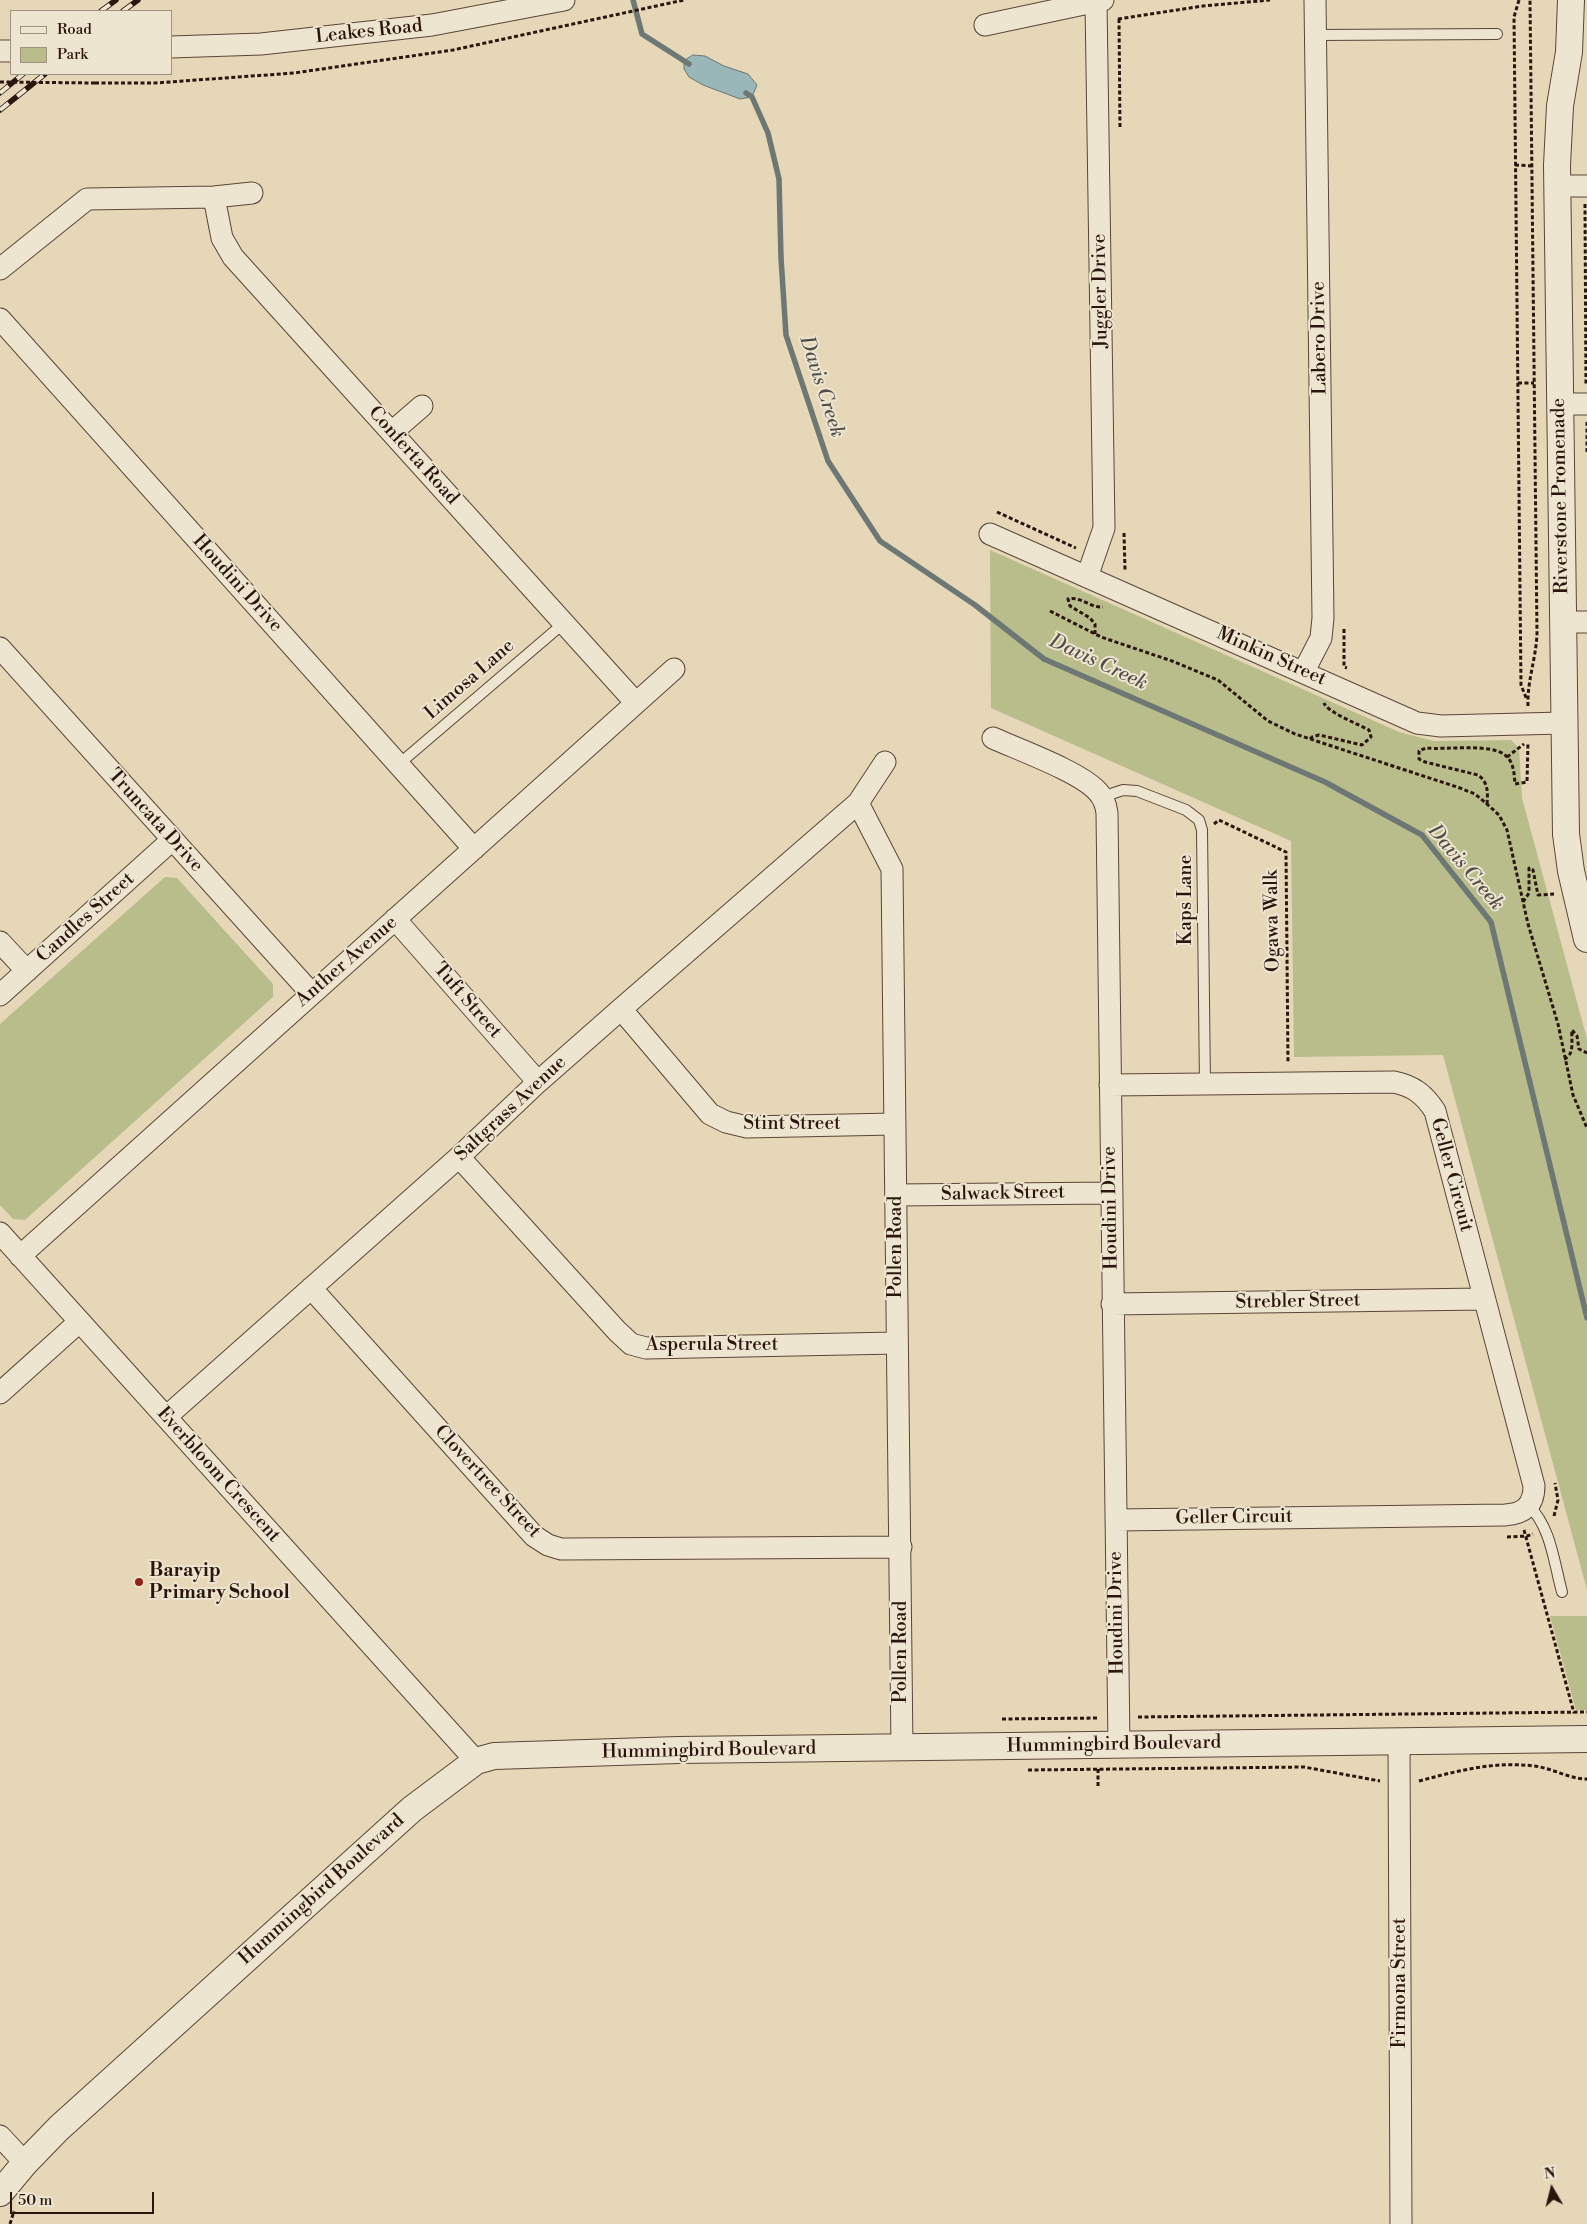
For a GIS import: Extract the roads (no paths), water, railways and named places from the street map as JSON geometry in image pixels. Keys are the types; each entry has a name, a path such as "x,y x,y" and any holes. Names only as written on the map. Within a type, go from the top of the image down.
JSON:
{"street":[{"name":"Leakes Road","path":"172,47 261,44 432,25 564,0"},
{"name":"Labero Drive","path":"1304,672 1321,638 1323,618 1315,0"},
{"name":"Riverstone Promenade","path":"1571,0 1569,52 1558,122 1557,186 1560,404 1575,622 1563,724 1566,834 1575,890 1587,939"},
{"name":"Juggler Drive","path":"1087,578 1104,528 1098,24 1100,1"},
{"path":"985,26 1100,1"},
{"name":"Riverstone Promenade","path":"1569,52 1587,8"},
{"path":"1557,186 1587,186"},
{"path":"0,269 87,199 214,197 252,193"},
{"name":"Conferta Road","path":"214,197 222,238 233,257 636,703"},
{"name":"Houdini Drive","path":"0,319 474,849"},
{"path":"1560,404 1587,404"},
{"path":"392,432 422,406"},
{"name":"Minkin Street","path":"990,534 1304,672 1337,676 1416,723 1442,726 1563,724"},
{"name":"Truncata Drive","path":"0,648 311,993"},
{"name":"Anther Avenue","path":"20,1256 674,669"},
{"path":"993,738 1080,778 1090,784 1102,797"},
{"path":"858,803 885,762"},
{"name":"Houdini Drive","path":"1102,797 1107,813 1112,1304 1116,1393 1116,1520 1128,1718 1119,1745"},
{"name":"Saltgrass Avenue","path":"166,1417 459,1157 538,1082 620,1009 858,803"},
{"name":"Pollen Road","path":"858,803 892,869 902,1748"},
{"name":"Candles Street","path":"0,995 172,840"},
{"name":"Tuft Street","path":"395,920 538,1082"},
{"path":"0,942 28,970"},
{"name":"Stint Street","path":"620,1009 710,1114 726,1122 747,1127 894,1124"},
{"name":"Geller Circuit","path":"1110,1085 1394,1082 1408,1085 1429,1101 1434,1111 1533,1480 1534,1493 1524,1509 1505,1515 1116,1520"},
{"name":"Asperula Street","path":"459,1157 617,1331 631,1344 646,1348 896,1343"},
{"name":"Salwack Street","path":"896,1195 1111,1193"},
{"name":"Everbloom Crescent","path":"0,1233 476,1761"},
{"name":"Clovertree Street","path":"311,1288 534,1536 548,1545 561,1549 901,1547"},
{"name":"Strebler Street","path":"1112,1304 1483,1299"},
{"path":"0,1393 79,1322"},
{"name":"Hummingbird Boulevard","path":"8,2199 25,2163 59,2128 412,1809 476,1761 494,1756 678,1750 1587,1739"},
{"name":"Firmona Street","path":"1399,1742 1401,2224"},
{"path":"0,2136 25,2163"}],"lane":[{"path":"1316,35 1497,34"},
{"name":"Limosa Lane","path":"399,764 564,623"},
{"name":"Kaps Lane","path":"1102,797 1123,790 1137,791 1186,810 1199,820 1202,830 1204,1085"},
{"path":"1524,1509 1538,1514 1545,1529 1562,1592"}],"water":[{"path":"693,55 705,56 724,66 748,74 757,85 752,97 740,99 703,85 689,77 684,69 684,61"}],"waterway":[{"name":"Davis Creek","path":"633,0 642,34 689,64"},
{"name":"Davis Creek","path":"746,93 752,97 768,133 779,179 781,258 786,335 828,461 880,541 975,605 1044,659 1325,782 1422,835 1491,922 1587,1318"}],"railway":[{"path":"102,10 116,0"},
{"path":"124,10 138,0"},
{"path":"0,93 22,75"},
{"path":"0,110 44,75"}],"place":[{"name":"Barayip Primary School","path":"139,1582"}]}
